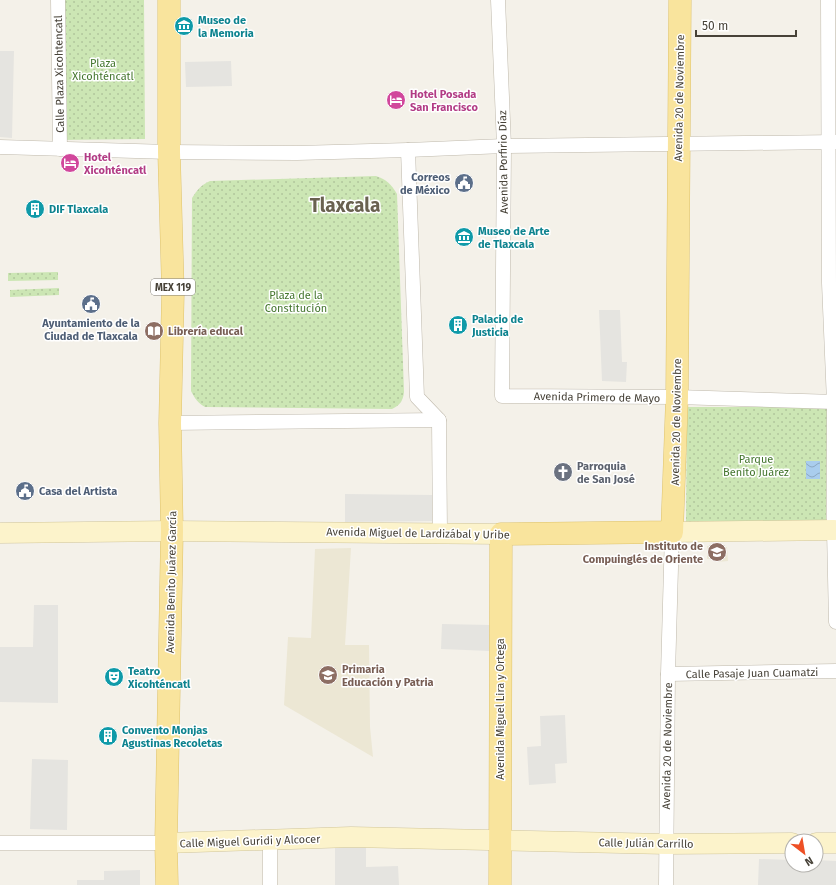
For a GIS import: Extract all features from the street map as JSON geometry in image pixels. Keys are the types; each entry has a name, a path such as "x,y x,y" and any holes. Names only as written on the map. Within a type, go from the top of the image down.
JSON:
{"main road":[{"name":"MEX 119","path":"169,0 169,152 173,282 170,423"},
{"name":"Avenida 20 de Noviembre","path":"672,532 677,397 680,0"},
{"name":"Avenida Benito Juárez García","path":"167,885 166,843 172,531 170,423"},
{"name":"Avenida Miguel de Lardizábal y Uribe","path":"501,534 672,532"},
{"name":"Avenida Miguel Lira y Ortega","path":"500,885 501,534"}],"street":[{"name":"Calle Plaza Xicohtencatl","path":"58,0 60,149"},
{"name":"Avenida Porfirio Díaz","path":"498,0 504,146 502,396"},
{"path":"828,0 833,143 829,282 835,402 836,622"},
{"path":"0,147 169,152 297,153 504,146 833,143"},
{"path":"408,150 417,398 439,420 440,533"},
{"name":"Avenida Primero de Mayo","path":"502,396 677,397 835,402"},
{"path":"170,423 439,420"},
{"name":"Avenida Miguel de Lardizábal y Uribe","path":"672,532 835,530"},
{"name":"Avenida Miguel de Lardizábal y Uribe","path":"0,533 172,531 501,534"},
{"name":"Avenida 20 de Noviembre","path":"666,885 668,674 672,532"},
{"name":"Calle Pasaje Juan Cuamatzi","path":"668,674 836,671"},
{"name":"Calle Miguel Guridi y Alcocer","path":"0,843 166,843 270,841 351,837 500,840"},
{"name":"Calle Julián Carrillo","path":"500,840 666,844 784,843"},
{"path":"270,841 270,885"},
{"path":"824,843 836,843"}],"shaded area":[{"path":"0,51 14,51 12,138 0,137"},
{"path":"231,61 232,86 186,87 185,62"},
{"path":"599,310 620,310 622,362 627,362 626,382 602,381"},
{"path":"345,494 432,495 432,521 345,522"},
{"name":"Instituto de Compuinglés de Oriente","path":"707,546 727,547 728,561 717,562 717,558 707,559"},
{"name":"Primaria Educación y Patria","path":"351,548 345,645 369,645 370,727 373,757 284,705 288,637 311,638 315,549"},
{"path":"34,605 58,605 58,703 0,702 0,647 33,647"},
{"path":"442,624 490,625 490,651 441,649"},
{"path":"565,715 567,763 555,764 556,783 529,785 527,747 541,746 540,716"},
{"path":"32,759 68,760 67,830 30,829"},
{"path":"335,842 366,842 366,867 398,866 399,885 335,885"},
{"path":"759,859 784,860 784,873 824,873 824,860 836,861 836,885 758,885"},
{"path":"140,870 140,885 77,885 77,880 104,880 104,871"}],"green space":[{"name":"Plaza Xicohténcatl","path":"61,0 144,0 145,139 61,140"},
{"name":"Plaza de la Constitución","path":"376,176 388,183 397,194 404,392 401,402 392,409 205,407 200,404 195,399 191,391 192,198 202,186 210,181"},
{"path":"58,272 58,280 8,281 8,273"},
{"path":"59,288 59,295 10,297 10,290"},
{"name":"Parque Benito Juárez","path":"687,407 827,407 826,523 686,524"}],"water":[{"path":"806,461 820,461 820,479 806,479"}],"place":[{"name":"Museo de la Memoria","path":"184,26"},
{"name":"Hotel Posada San Francisco","path":"396,100"},
{"name":"Hotel Xicohténcatl","path":"70,163"},
{"name":"Correos de México","path":"464,183"},
{"name":"DIF Tlaxcala","path":"35,209"},
{"name":"Museo de Arte de Tlaxcala","path":"464,237"},
{"name":"Ayuntamiento de la Ciudad de Tlaxcala","path":"91,304"},
{"name":"Palacio de Justicia","path":"458,325"},
{"name":"Librería educal","path":"154,331"},
{"name":"Parroquia de San José","path":"563,472"},
{"name":"Casa del Artista","path":"25,491"},
{"name":"Instituto de Compuinglés de Oriente","path":"717,552"},
{"name":"Primaria Educación y Patria","path":"328,675"},
{"name":"Teatro Xicohténcatl","path":"114,677"},
{"name":"Convento Monjas Agustinas Recoletas","path":"108,736"}],"district":[{"name":"Tlaxcala","path":"345,205"}]}
